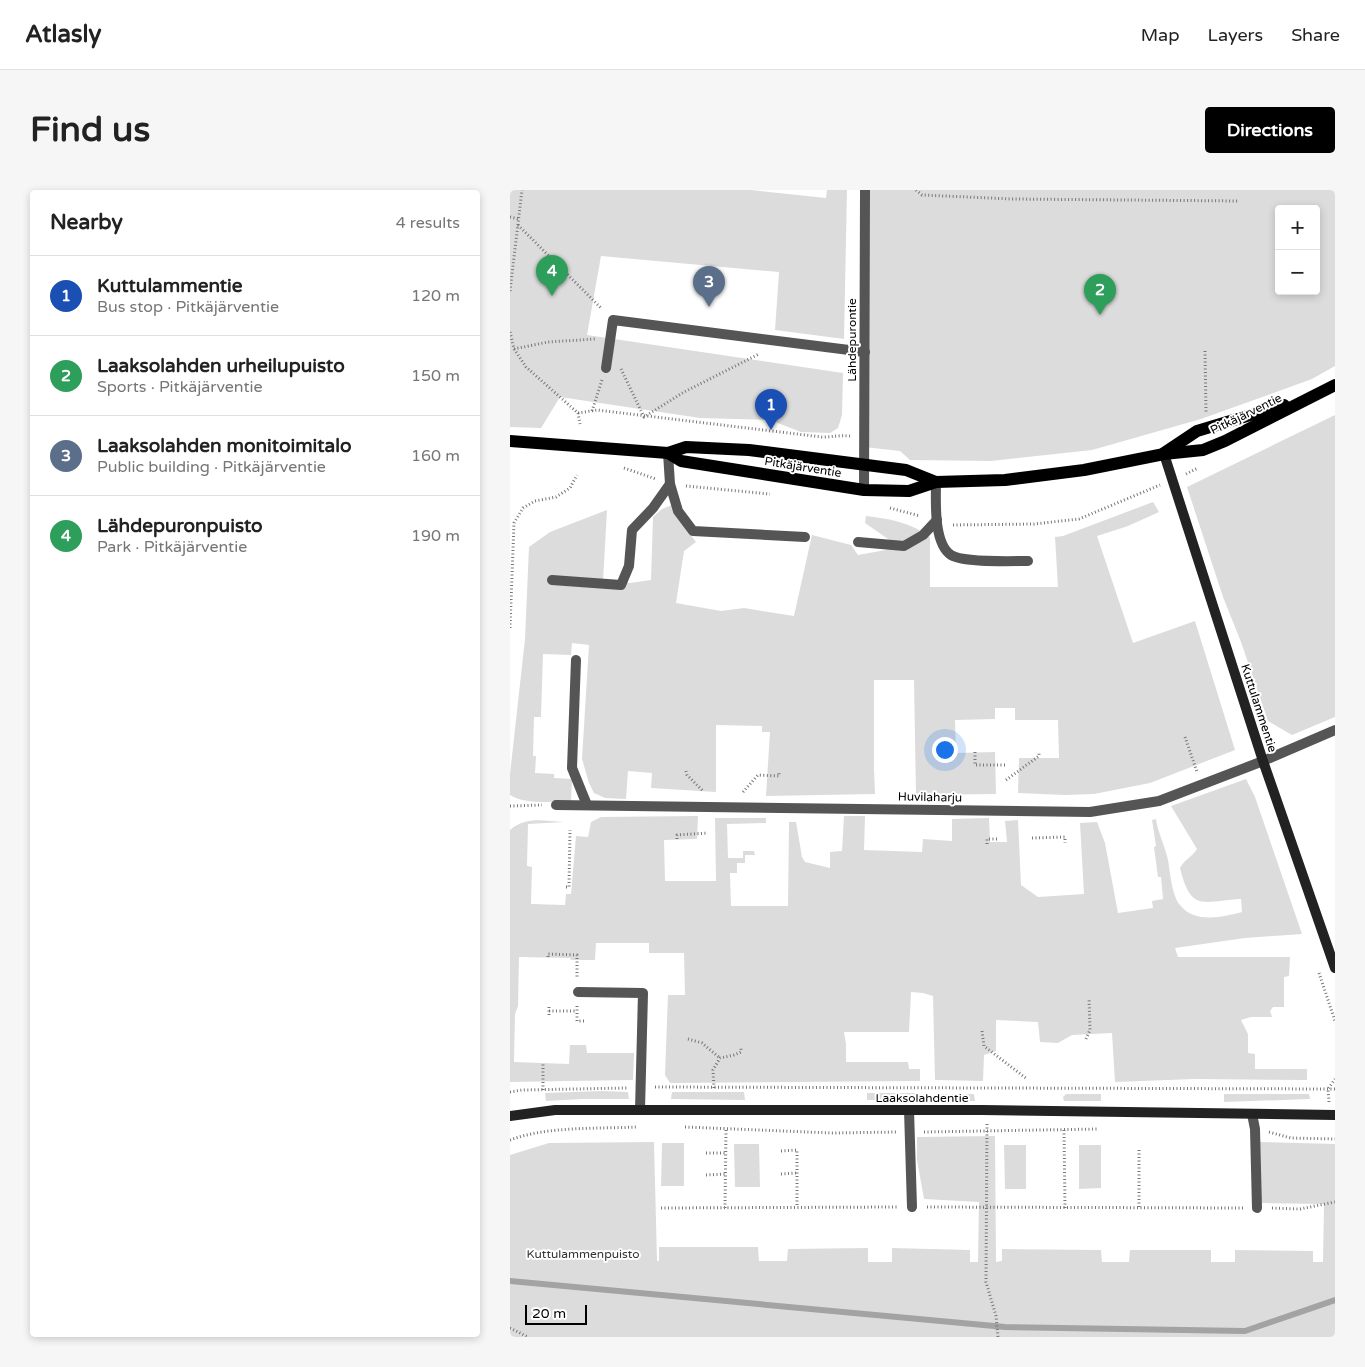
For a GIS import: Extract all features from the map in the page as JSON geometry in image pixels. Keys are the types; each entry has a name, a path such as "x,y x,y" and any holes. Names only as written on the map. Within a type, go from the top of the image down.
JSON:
{"main road":[{"name":"Pitkäjärventie","path":"668,453 681,461 864,490 909,491 936,482 1005,480 1084,470 1164,454 1203,450 1335,386"},
{"name":"Pitkäjärventie","path":"1164,454 1197,431 1310,397"},
{"name":"Pitkäjärventie","path":"510,441 668,453 686,447 749,450 906,470 936,482"}],"street":[{"name":"Lähdepurontie","path":"864,490 865,190"},
{"path":"606,368 612,320 865,352"},
{"path":"668,453 670,484 678,512 693,531 805,536"},
{"name":"Kuttulammentie","path":"1164,454 1263,761 1335,968"},
{"path":"936,482 937,520 942,544 951,555 970,560 1028,562"},
{"path":"552,580 621,586 629,566 632,530 653,508 670,484"},
{"path":"858,542 904,546 923,535 937,520"},
{"path":"576,660 572,768 587,805"},
{"name":"Huvilaharju","path":"556,804 1090,812 1158,801 1263,761 1335,730"},
{"path":"578,992 643,993 640,1110"},
{"name":"Laaksolahdentie","path":"510,1116 555,1110 909,1110 1335,1115"},
{"path":"909,1110 912,1207"},
{"path":"1252,1114 1255,1129 1257,1208"}],"path":[{"path":"510,291 522,190"},
{"path":"916,190 922,196 1238,202"},
{"path":"510,217 518,219"},
{"path":"518,225 612,320"},
{"path":"510,332 514,349 526,367 578,413 580,424"},
{"path":"644,417 684,392 784,341"},
{"path":"514,349 548,342 610,342 644,417"},
{"path":"1205,351 1205,407 1209,427"},
{"path":"592,411 606,368"},
{"path":"578,413 597,410 822,437 840,435 864,438"},
{"path":"510,628 512,522 523,508 535,501 556,497 570,488 577,475"},
{"path":"1184,737 1201,784"},
{"path":"975,752 975,765 1006,765"},
{"path":"1006,780 1039,756 1039,752"},
{"path":"686,771 686,775 724,807 758,775 779,776 779,771"},
{"path":"510,806 556,804"},
{"path":"566,887 569,887 570,830"},
{"path":"677,839 677,835 708,834"},
{"path":"1032,838 1065,837 1065,843"},
{"path":"987,844 987,839 997,839"},
{"path":"1086,1039 1090,1030 1089,998"},
{"path":"549,1011 577,1011"},
{"path":"982,1032 984,1046 1027,1079"},
{"path":"688,1038 702,1043 720,1058"},
{"path":"714,1088 713,1070 720,1058 741,1052 741,1048"},
{"path":"543,1063 543,1090"},
{"path":"510,1092 641,1088 1335,1089"},
{"path":"725,1208 726,1129"},
{"path":"1064,1130 1065,1208"},
{"path":"987,1131 986,1282 996,1316 998,1337"},
{"path":"781,1151 797,1150 797,1207"},
{"path":"1139,1150 1139,1208"},
{"path":"706,1154 726,1153"},
{"path":"781,1174 797,1173"},
{"path":"706,1175 726,1174"},
{"path":"661,1208 986,1207 1300,1209 1335,1202"},
{"path":"510,1328 528,1337"}],"green space":[{"path":"510,190 751,190 826,198 827,190 847,190 844,339 775,330 779,272 601,256 587,335 843,373 842,415 838,428 830,433 801,432 770,420 700,418 560,397 541,428 510,427"},
{"path":"865,190 1335,190 1335,366 1312,379 1201,419 1092,450 991,461 910,460 900,451 864,447"},
{"path":"1335,415 1335,717 1292,735 1268,721 1241,642 1223,597 1187,487"},
{"path":"1153,502 1159,512 1128,526 1097,536 1133,643 1195,621 1235,750 1150,783 1094,794 1018,793 1019,758 1059,758 1058,720 1015,720 1015,708 995,708 995,719 955,720 956,753 995,752 996,794 916,795 914,680 874,680 875,794 766,796 770,732 762,732 762,726 716,725 716,792 651,788 652,773 628,771 626,799 605,798 594,793 582,759 589,645 572,643 571,655 543,654 541,717 534,717 533,756 536,756 535,773 554,774 554,778 572,779 571,802 539,802 524,800 510,795 510,774 525,639 529,547 550,532 607,510 603,581 630,583 651,580 653,517 662,509 672,505 681,522 696,542 684,551 676,603 721,611 744,608 794,616 812,535 851,545 858,555 891,549 891,541 865,523 866,516 899,522 915,528 930,537 930,587 1058,587 1055,537 1063,536"},
{"path":"1246,779 1255,797 1302,934 1245,938 1175,948 1178,957 1290,957 1289,976 1284,977 1284,1007 1273,1007 1270,1011 1272,1017 1251,1017 1241,1020 1248,1034 1248,1053 1255,1054 1255,1069 1307,1069 1307,1080 1194,1079 1115,1082 1112,1033 1072,1035 1058,1043 1040,1042 1038,1022 996,1020 996,1051 984,1055 983,1081 935,1080 933,996 911,992 909,1032 844,1032 846,1062 908,1062 909,1069 920,1069 920,1081 670,1083 665,1075 668,995 685,995 684,953 649,953 649,943 596,943 595,960 519,957 514,1062 569,1064 570,1045 586,1045 587,1053 634,1053 633,1080 510,1082 510,830 522,823 536,820 564,822 528,824 527,866 532,867 531,904 565,905 566,894 571,894 576,836 588,837 591,822 601,817 698,816 697,839 664,840 665,881 716,881 715,818 766,818 766,823 727,824 728,858 743,858 743,851 754,851 755,855 745,855 745,863 737,863 737,873 730,873 731,906 788,906 789,822 796,822 802,857 805,862 830,868 830,852 842,851 844,816 865,816 864,850 922,852 923,839 952,841 952,819 989,818 990,842 1007,842 1005,821 1018,820 1021,885 1038,897 1084,894 1080,823 1097,822 1105,843 1118,913 1153,908 1152,901 1163,899 1161,877 1158,877 1154,847 1156,846 1152,820 1156,819 1167,855 1177,901 1186,911 1193,915 1209,918 1242,912 1241,899 1200,901 1189,892 1180,868 1197,849 1171,806"},
{"path":"628,1092 629,1099 546,1101 545,1093"},
{"path":"672,1092 744,1092 745,1100 671,1099"},
{"path":"867,1093 918,1093 919,1096 916,1101 867,1100"},
{"path":"938,1094 974,1094 975,1101 938,1101"},
{"path":"1066,1094 1101,1094 1101,1101 1064,1101 1063,1097"},
{"path":"1224,1094 1309,1094 1310,1099 1224,1102"},
{"name":"Kuttulammenpuisto","path":"995,1136 996,1262 1002,1261 1002,1249 1101,1250 1102,1262 1129,1262 1130,1250 1211,1250 1211,1262 1235,1262 1235,1250 1313,1251 1313,1262 1323,1262 1324,1204 1261,1203 1260,1142 1335,1144 1335,1337 510,1337 510,1155 549,1143 654,1142 657,1261 659,1261 659,1247 758,1247 759,1261 787,1261 788,1249 868,1248 868,1262 892,1262 892,1248 970,1250 970,1262 978,1262 979,1202 924,1199 917,1160 917,1137"},
{"path":"662,1143 684,1143 684,1186 661,1186"},
{"path":"734,1144 759,1144 760,1187 735,1187"},
{"path":"1004,1145 1026,1145 1026,1189 1005,1189"},
{"path":"1079,1145 1101,1145 1101,1188 1079,1189"}],"waterway":[{"path":"510,1281 1005,1327 1245,1331 1335,1300"}],"place":[{"name":"Lähdepuronpuisto","path":"552,296"},
{"name":"Laaksolahden monitoimitalo","path":"709,307"},
{"name":"Laaksolahden urheilupuisto","path":"1100,315"},
{"name":"Kuttulammentie","path":"771,430"}]}
